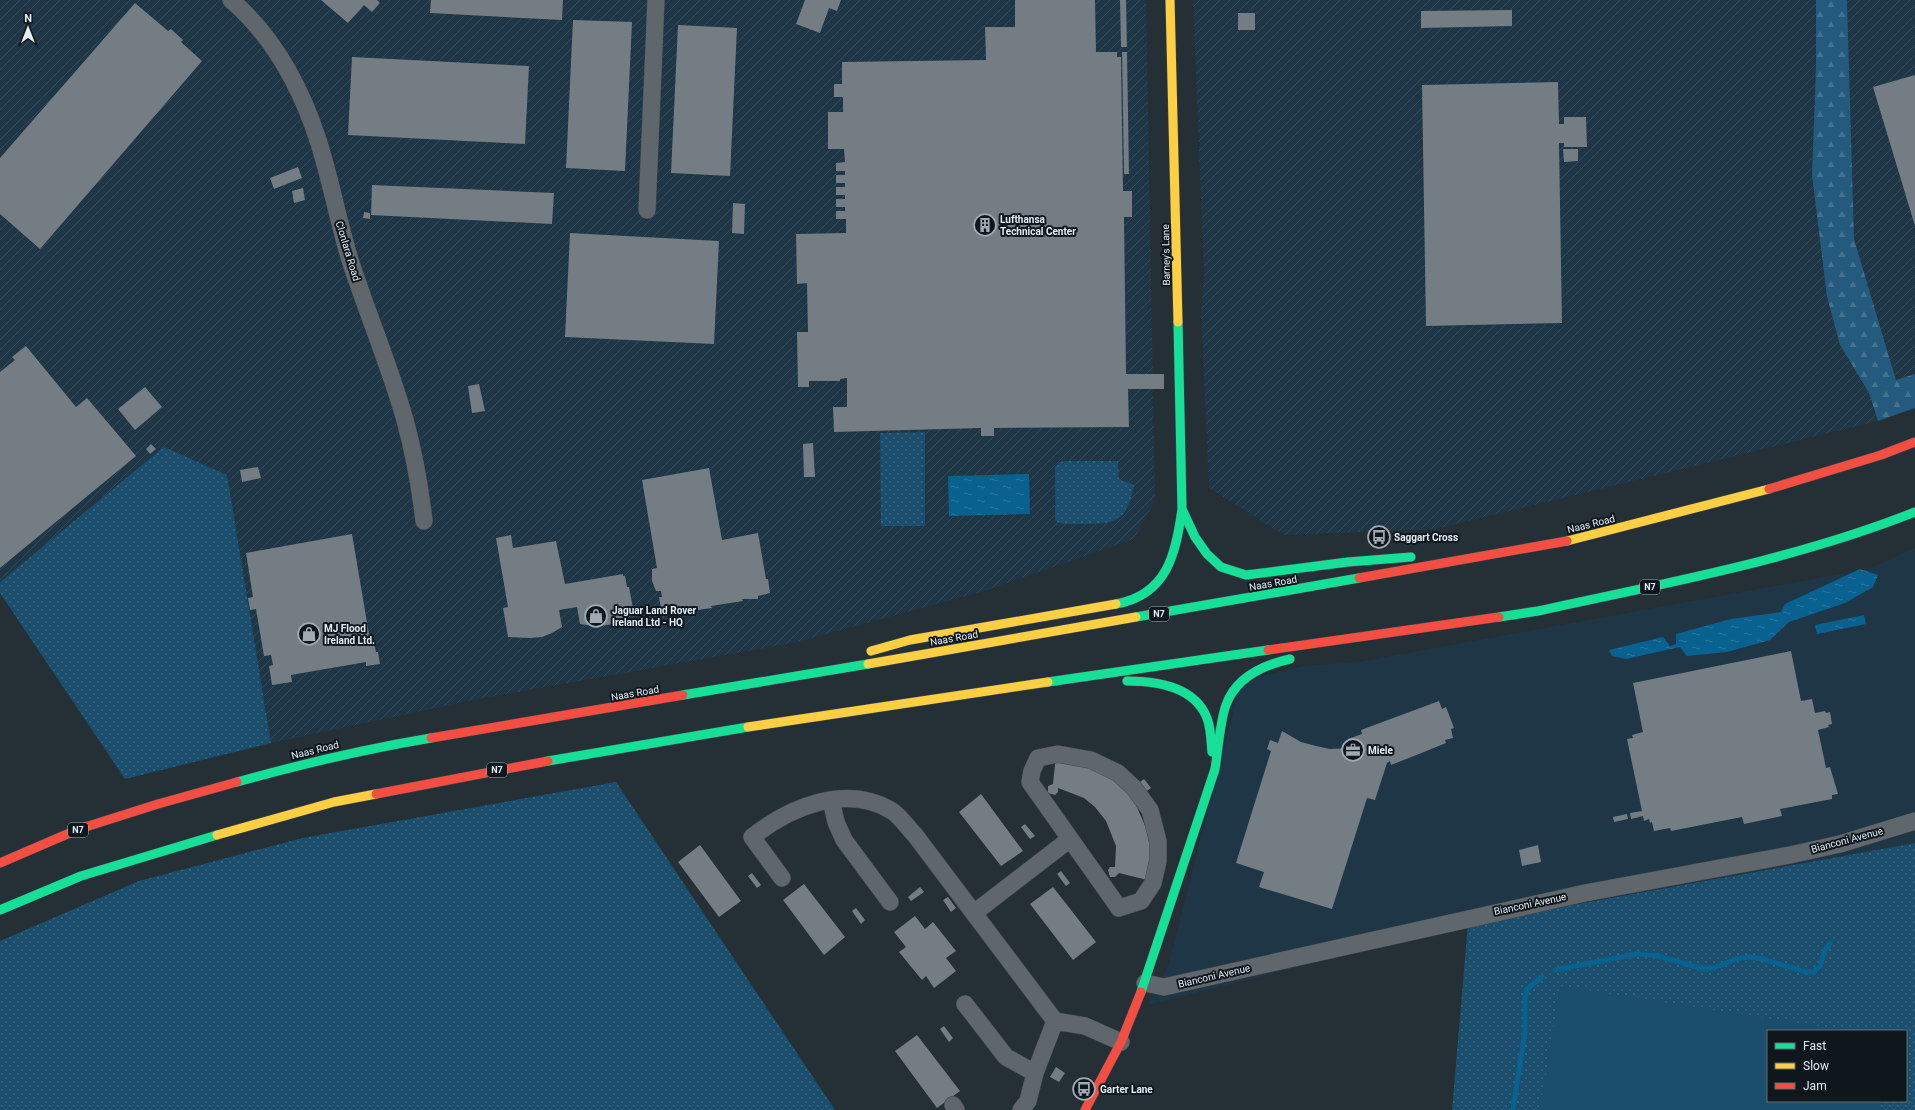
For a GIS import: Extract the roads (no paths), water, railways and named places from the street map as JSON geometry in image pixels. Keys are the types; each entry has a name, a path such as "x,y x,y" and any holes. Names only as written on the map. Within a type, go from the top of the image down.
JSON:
{"main road":[{"name":"Barney's Lane","path":"1170,0 1182,509"},
{"name":"Naas Road","path":"0,863 79,829 158,804 314,761 376,747 757,683 1561,543 1764,491 1880,455 1915,442"},
{"path":"1182,509 1196,537 1207,554 1221,567 1246,575 1348,562 1419,556"},
{"name":"N7","path":"865,652 910,640 1133,601 1154,586 1165,573 1173,559 1182,509"},
{"name":"N7","path":"1880,526 1915,512"},
{"name":"N7","path":"0,910 81,876 229,831 334,802 498,770 651,743 1008,688 1416,630 1538,611 1775,558 1915,516"},
{"name":"N7","path":"1435,555 1561,543"},
{"name":"N7","path":"1354,647 1416,630"},
{"path":"1084,1110 1122,1042 1145,983 1215,769 1226,705 1241,681 1269,664 1300,658"},
{"name":"N7","path":"757,683 843,659"},
{"name":"N7","path":"1008,688 1144,680 1177,687 1193,697 1206,717 1215,769"}],"street":[{"name":"Clonlara Road","path":"232,0 259,28 277,53 300,93 318,139 350,262 404,418 417,475 424,521"},
{"path":"647,210 656,0"},
{"path":"1058,754 1092,760 1118,773 1134,788 1150,810 1158,841 1158,861 1153,883 1141,901 1119,908 1070,839 1030,782 1032,771 1038,758 1058,754"},
{"path":"782,878 752,836 770,822 797,809 831,800 848,798 866,801 892,811 915,835 1055,1021 1085,1026 1122,1042"},
{"path":"831,800 836,822 844,840 890,902"},
{"name":"Bianconi Avenue","path":"1145,983 1164,987 1577,894 1790,855 1840,844 1915,821"},
{"path":"974,913 1070,839"},
{"path":"965,1004 1006,1057 1035,1073"},
{"path":"1021,1110 1028,1101 1035,1073 1055,1021"}],"water":[{"path":"1029,474 1030,514 949,516 948,476"},
{"path":"1860,569 1878,575 1873,587 1845,603 1789,622 1770,640 1727,652 1687,656 1680,647 1626,659 1612,656 1609,650 1663,637 1670,646 1676,644 1676,634 1731,619 1781,612 1785,604"},
{"path":"1864,615 1866,624 1817,634 1815,625"}],"waterway":[{"path":"1555,970 1637,954 1658,956 1704,969 1714,968 1736,959 1749,957 1763,959 1806,972 1814,972 1820,966 1825,950 1830,943"},
{"path":"1513,1110 1525,1031 1525,998 1527,989 1542,977"}],"place":[{"name":"Lufthansa Technical Center","path":"985,225"},
{"name":"Saggart Cross","path":"1379,537"},
{"name":"Jaguar Land Rover Ireland Ltd - HQ","path":"596,616"},
{"name":"MJ Flood Ireland Ltd.","path":"309,634"},
{"name":"Miele","path":"1353,750"},
{"name":"Garter Lane","path":"1084,1089"}]}
